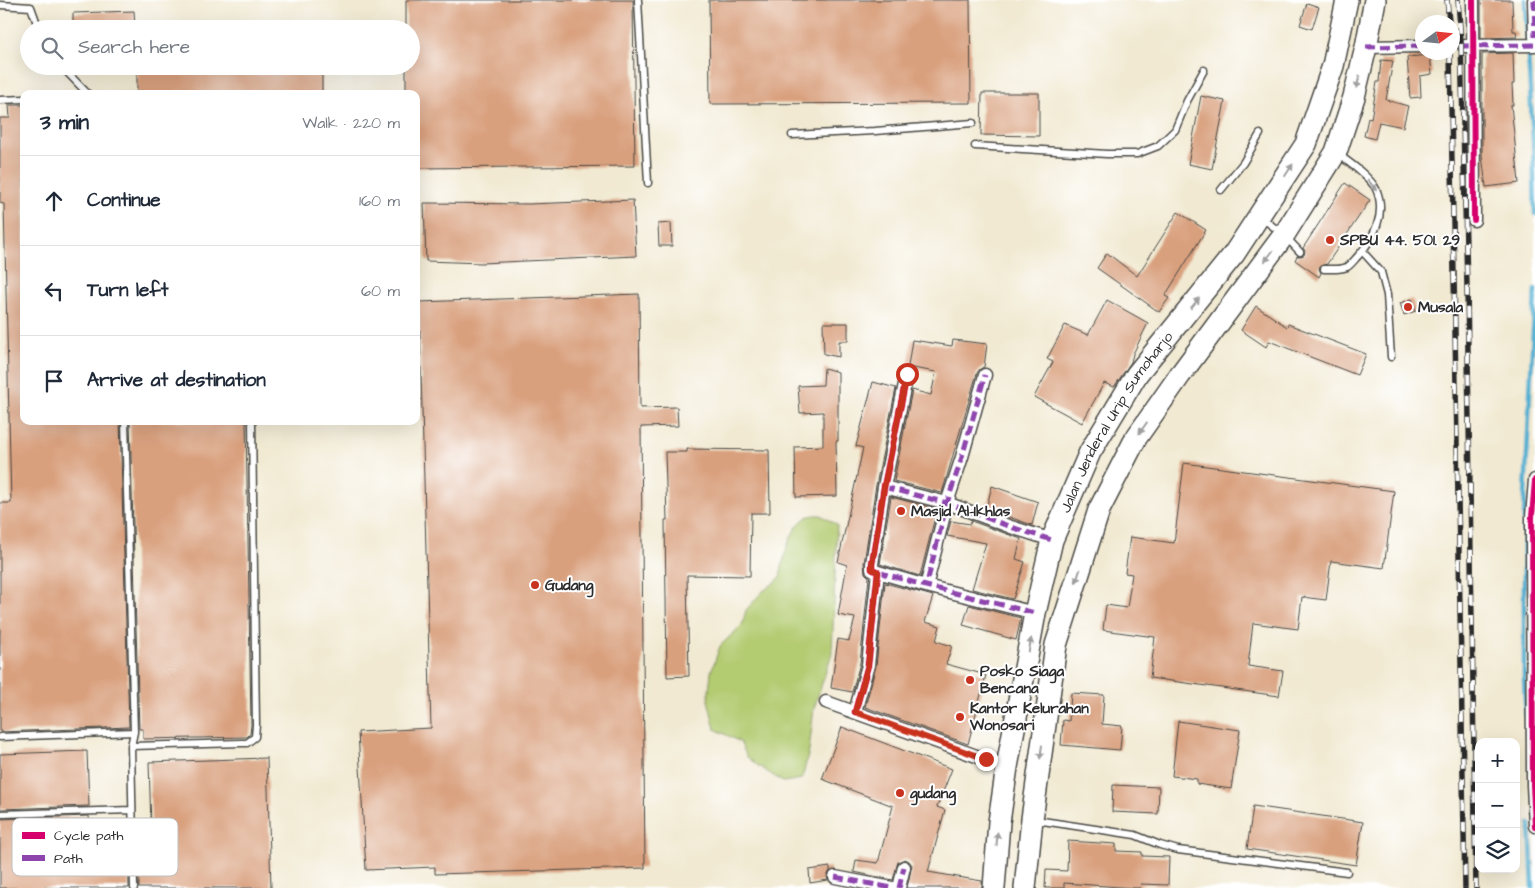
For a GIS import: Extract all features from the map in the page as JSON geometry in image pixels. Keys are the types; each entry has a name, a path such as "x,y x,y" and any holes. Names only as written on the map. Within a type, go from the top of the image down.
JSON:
{"highway":[{"name":"Jalan Jenderal Urip Sumoharjo","path":"994,888 998,822 1007,767 1035,613 1052,540 1090,452 1138,374 1234,254 1306,144 1333,66 1347,0"},
{"name":"Jalan Jenderal Urip Sumoharjo","path":"1025,888 1032,819 1056,645 1100,510 1136,438 1180,375 1284,235 1336,152 1354,97 1375,0"}],"street":[{"path":"1473,0 1469,46 1474,220"},
{"path":"1469,46 1530,43 1534,0"},
{"path":"1366,47 1415,46"},
{"path":"907,374 884,487 872,569 926,586 1035,613"},
{"path":"928,579 947,503 985,375"},
{"path":"1535,480 1532,517 1533,775 1535,826"},
{"path":"884,487 947,503 1052,540"},
{"path":"855,712 868,665 878,572"},
{"path":"826,702 1007,767"},
{"path":"899,888 904,866"},
{"path":"835,877 892,888"}],"lane":[{"path":"638,0 648,183"},
{"path":"0,5 31,4 36,20"},
{"path":"975,146 1137,154 1158,146 1175,130 1187,101 1204,70"},
{"path":"70,75 84,90"},
{"path":"0,100 20,98"},
{"path":"792,135 973,123"},
{"path":"1221,190 1243,163 1260,134"},
{"path":"1324,269 1336,270 1348,266 1362,252 1379,220 1381,204 1376,187 1336,152"},
{"path":"1259,216 1284,235 1300,252"},
{"path":"1362,252 1381,272 1387,295 1391,357"},
{"path":"125,425 134,732 131,746 132,818"},
{"path":"131,746 247,743 255,737 252,425"},
{"path":"0,737 134,732"},
{"path":"0,814 132,810"},
{"path":"1032,819 1135,835 1178,850 1348,872"}],"green space":[{"path":"821,515 837,525 832,653 814,708 809,751 802,779 783,782 747,757 740,742 715,729 708,700 711,672 720,646 742,625 746,610 762,592 780,578 788,545 795,529 807,517"}],"building":[{"path":"406,0 633,0 635,166 420,168 420,90 406,90 406,75 420,75 420,20 406,20"},
{"path":"709,0 970,0 971,103 710,104"},
{"path":"1481,0 1512,0 1513,31 1516,31 1517,37 1481,38"},
{"path":"1307,3 1319,7 1312,29 1300,25"},
{"path":"134,11 134,20 73,20 73,13"},
{"path":"1513,53 1514,84 1512,84 1513,105 1511,105 1519,183 1486,187 1482,155 1482,54"},
{"path":"1415,56 1415,60 1431,60 1432,74 1420,76 1421,97 1410,98 1407,57"},
{"path":"1381,60 1393,61 1386,100 1408,106 1403,127 1379,122 1375,139 1364,136 1368,118 1371,119 1377,82 1379,82"},
{"path":"137,75 322,75 322,90 137,90"},
{"path":"982,93 1039,93 1039,136 981,135"},
{"path":"1201,96 1225,101 1212,169 1188,164"},
{"path":"9,105 20,105 20,425 120,425 129,727 0,732 0,503 11,503 4,204 0,203 0,118 10,118"},
{"path":"1345,183 1370,200 1327,264 1320,266 1321,273 1319,277 1295,260 1297,256 1304,255 1305,251 1303,248"},
{"path":"633,200 636,256 481,263 426,261 424,203 529,204"},
{"path":"1178,212 1206,230 1165,296 1169,298 1159,312 1097,268 1107,253 1137,276"},
{"path":"671,223 672,246 659,246 658,224"},
{"name":"Gudang","path":"639,294 640,408 677,407 678,426 641,427 645,868 435,874 435,867 366,870 358,732 431,728 420,302"},
{"name":"Musala","path":"1412,299 1416,311 1404,315 1400,303"},
{"path":"1107,300 1148,323 1131,362 1114,387 1104,383 1082,423 1034,397 1053,362 1047,359 1065,325 1088,335"},
{"path":"1256,306 1287,327 1288,324 1366,354 1357,375 1269,341 1266,347 1241,330"},
{"path":"823,323 848,323 848,341 839,341 839,357 824,354"},
{"path":"912,340 952,346 953,340 987,344 984,367 977,373 942,493 894,481 912,390 931,395 936,372 908,366"},
{"path":"824,368 838,372 837,496 796,497 795,447 823,446 823,412 800,413 798,386 823,385"},
{"path":"873,382 896,388 876,485 864,563 865,573 869,577 860,663 852,692 831,688 838,639 849,641 855,618 838,615 847,565 838,562 863,448 856,446"},
{"path":"130,425 246,425 250,734 247,737 143,739 143,729 139,729"},
{"path":"687,449 769,450 770,513 751,513 750,576 687,575 689,676 667,677 665,452 687,452"},
{"path":"1184,463 1394,491 1384,568 1331,561 1326,600 1302,597 1298,629 1253,623 1248,666 1283,671 1279,696 1150,678 1155,637 1103,630 1106,605 1127,608 1132,574 1125,573 1130,537 1174,543"},
{"path":"992,486 1038,502 1032,525 986,509"},
{"path":"891,497 937,509 920,576 880,564"},
{"path":"951,521 970,524 971,521 1021,539 1016,559 1025,562 1013,599 972,589 986,543 947,536"},
{"path":"885,583 933,596 925,622 940,626 936,641 952,646 946,664 986,675 968,744 865,707 876,666"},
{"path":"969,605 1021,618 1016,640 963,625"},
{"path":"1071,693 1104,695 1102,724 1122,726 1120,750 1061,745 1063,720 1069,721"},
{"path":"1178,721 1240,730 1231,789 1197,784 1197,779 1172,776"},
{"name":"gudang","path":"842,727 952,769 937,807 945,810 928,872 982,881 982,888 907,888 912,865 905,859 898,862 893,880 854,872 856,860 878,863 893,806 822,779"},
{"path":"87,751 89,806 0,809 0,754"},
{"path":"267,758 271,888 139,888 139,876 178,876 178,818 151,818 149,762"},
{"path":"1113,785 1159,787 1158,814 1112,812"},
{"path":"1253,806 1363,822 1356,865 1247,849"},
{"path":"89,816 89,818 30,818"},
{"path":"0,819 12,819 12,876 129,876 129,888 0,888"},
{"path":"1068,841 1116,844 1116,851 1142,852 1142,856 1169,857 1168,885 1141,884 1140,888 1133,888 1064,883 1064,888 1045,888 1046,870 1067,871"},
{"path":"830,867 827,876 828,880 810,883 809,870"}],"waterway":[{"path":"1525,0 1535,214"},
{"path":"1527,739 1524,678 1524,517 1535,290"},
{"path":"1530,824 1533,888"}],"railway":[{"path":"1447,0 1448,15"},
{"path":"1458,0 1461,41 1467,287 1476,888"},
{"path":"1450,60 1465,888"}],"marked path":[{"path":"1534,0 1535,37"},
{"path":"1464,46 1535,45"},
{"path":"1366,47 1415,46"},
{"path":"928,579 947,503 985,375"},
{"path":"884,487 947,503 1052,540"},
{"path":"878,572 1035,613"},
{"path":"899,888 904,867"},
{"path":"835,877 892,888"}],"cycle path":[{"path":"1473,0 1474,220"},
{"path":"855,712 868,665 878,572 872,569 872,564 884,487 907,374"},
{"path":"1535,480 1532,517 1533,785 1535,826"}],"place":[{"name":"SPBU 44. 501. 29","path":"1330,240"},
{"name":"Musala","path":"1408,307"},
{"name":"Masjid Al-Ikhlas","path":"901,511"},
{"name":"Gudang","path":"535,585"},
{"name":"Posko Siaga Bencana","path":"970,680"},
{"name":"Kantor Kelurahan Wonosari","path":"960,717"},
{"name":"gudang","path":"900,793"}],"route":[{"path":"907,374 884,487 872,564 872,569 878,572 872,633 868,665 855,712 986,759"}]}
